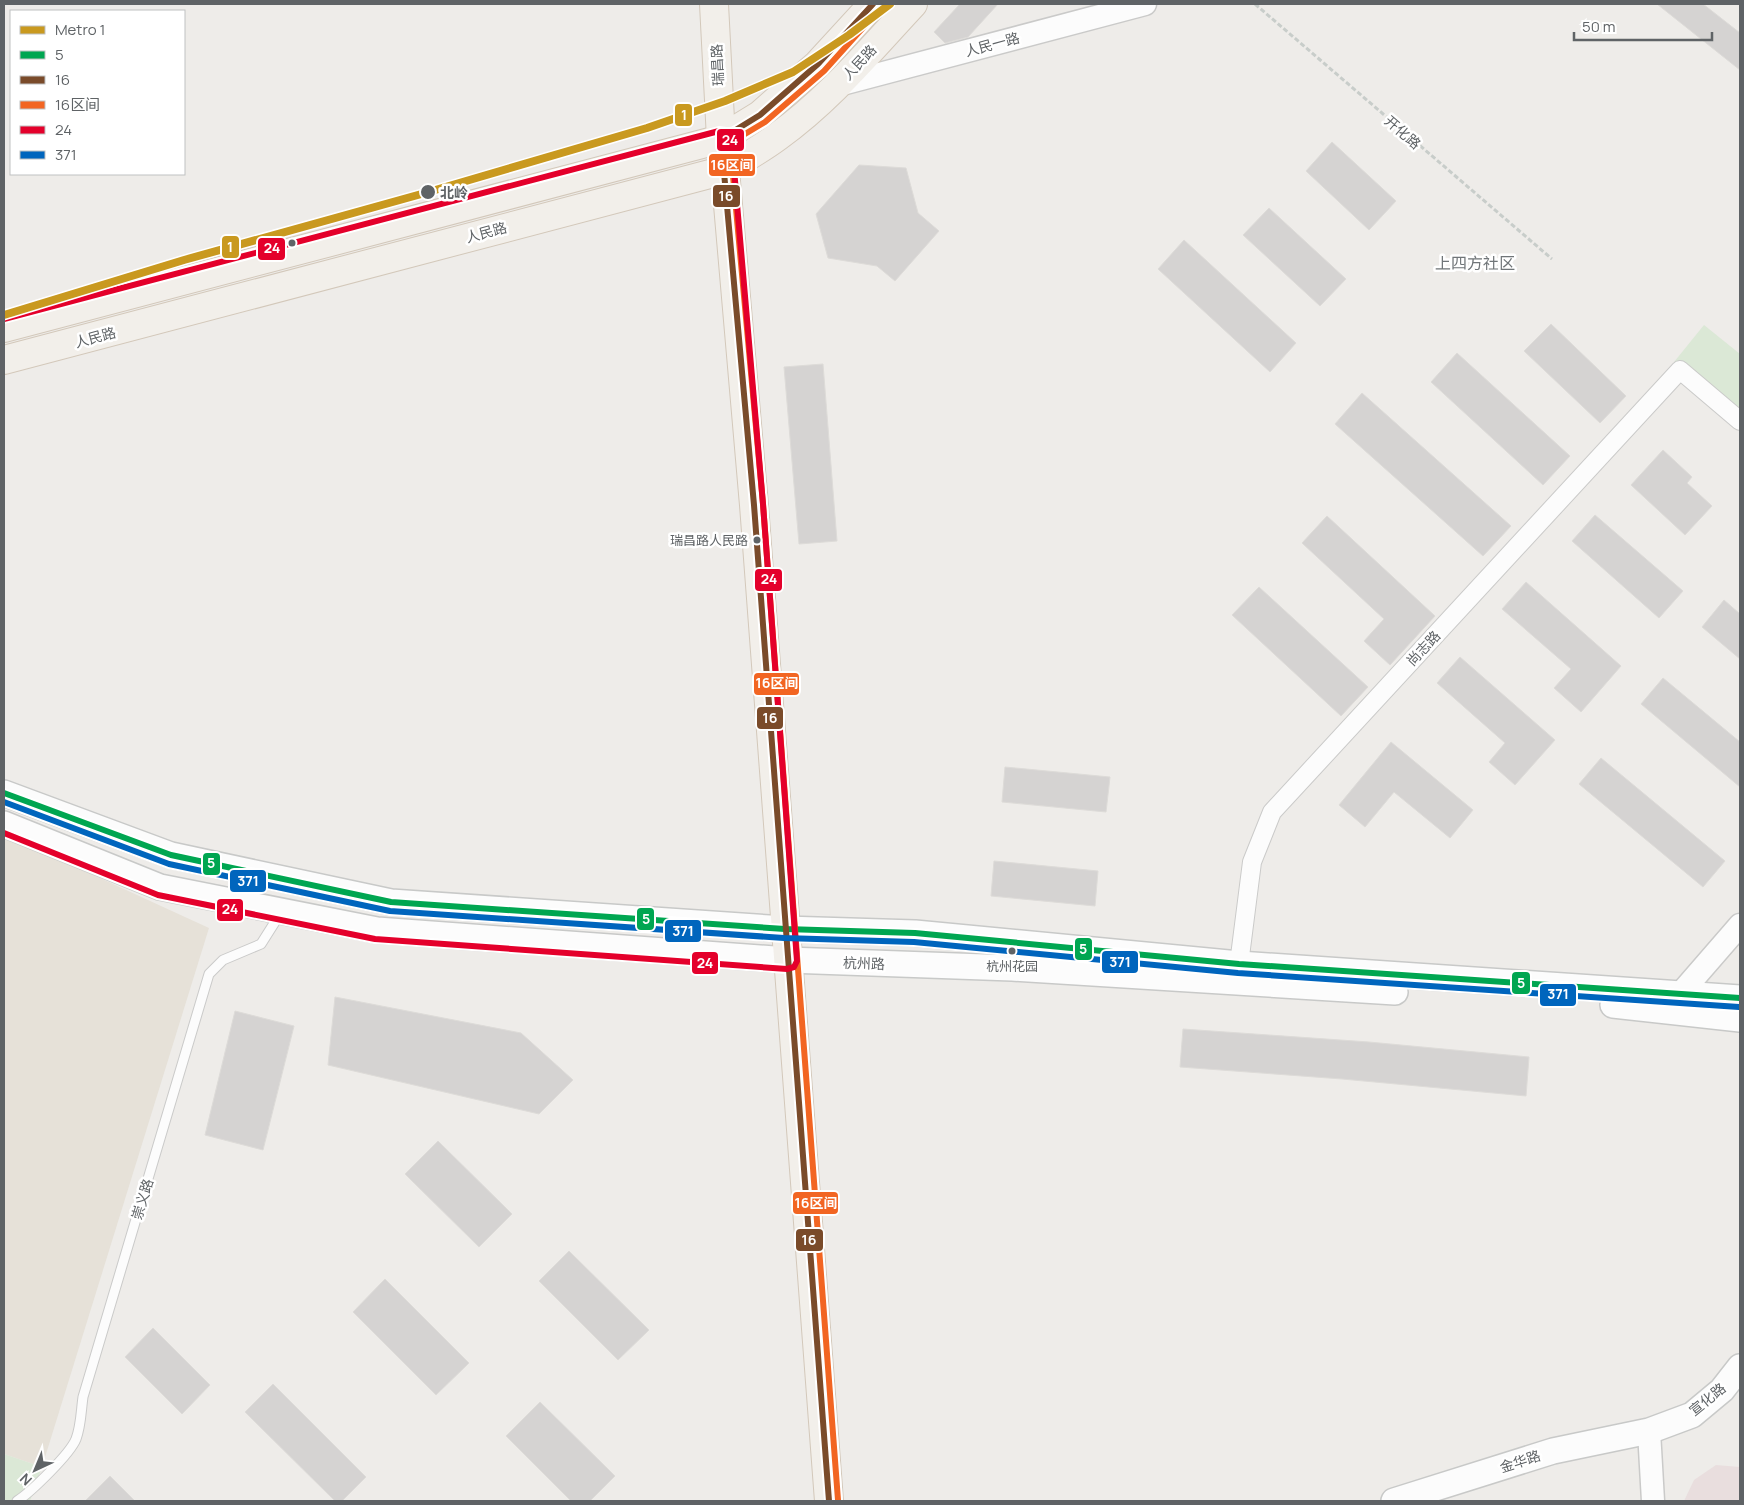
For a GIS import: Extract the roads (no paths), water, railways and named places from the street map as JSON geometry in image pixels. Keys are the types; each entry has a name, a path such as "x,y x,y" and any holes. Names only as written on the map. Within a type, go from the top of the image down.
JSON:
{"main road":[{"name":"瑞昌路","path":"714,4 721,140 754,505 829,1501"},
{"name":"人民路","path":"4,328 721,140 760,115 811,70 872,4"},
{"name":"人民路","path":"4,360 725,170 777,138 838,85 912,4"},
{"name":"杭州路","path":"4,793 171,855 392,902 786,929 915,933 1239,964 1677,1002 1740,1019"},
{"name":"杭州路","path":"4,824 160,886 377,930 788,960 1032,969 1611,1005 1740,998"},
{"name":"宣化路","path":"1649,1431 1692,1415 1722,1390 1740,1367"},
{"name":"金华路","path":"1394,1501 1552,1451 1649,1431"}],"street":[{"name":"人民一路","path":"838,85 1145,4"},
{"name":"尚志路","path":"1239,964 1252,862 1272,812 1680,370 1740,422"},
{"path":"1677,1002 1740,925"},
{"path":"1649,1431 1653,1501"}],"lane":[{"name":"崇义路","path":"17,1501 61,1460 75,1442 79,1428 82,1397 209,974 223,960 261,944 282,911"}],"metro line":[{"name":"1","path":"4,315 184,260 425,193 647,128 725,101 793,72 849,35 890,4"}],"place":[{"name":"北岭","path":"428,192"},
{"name":"瑞昌路人民路","path":"757,540"},
{"name":"杭州花园","path":"1012,951"}],"district":[{"name":"上四方社区","path":"1475,263"}]}
